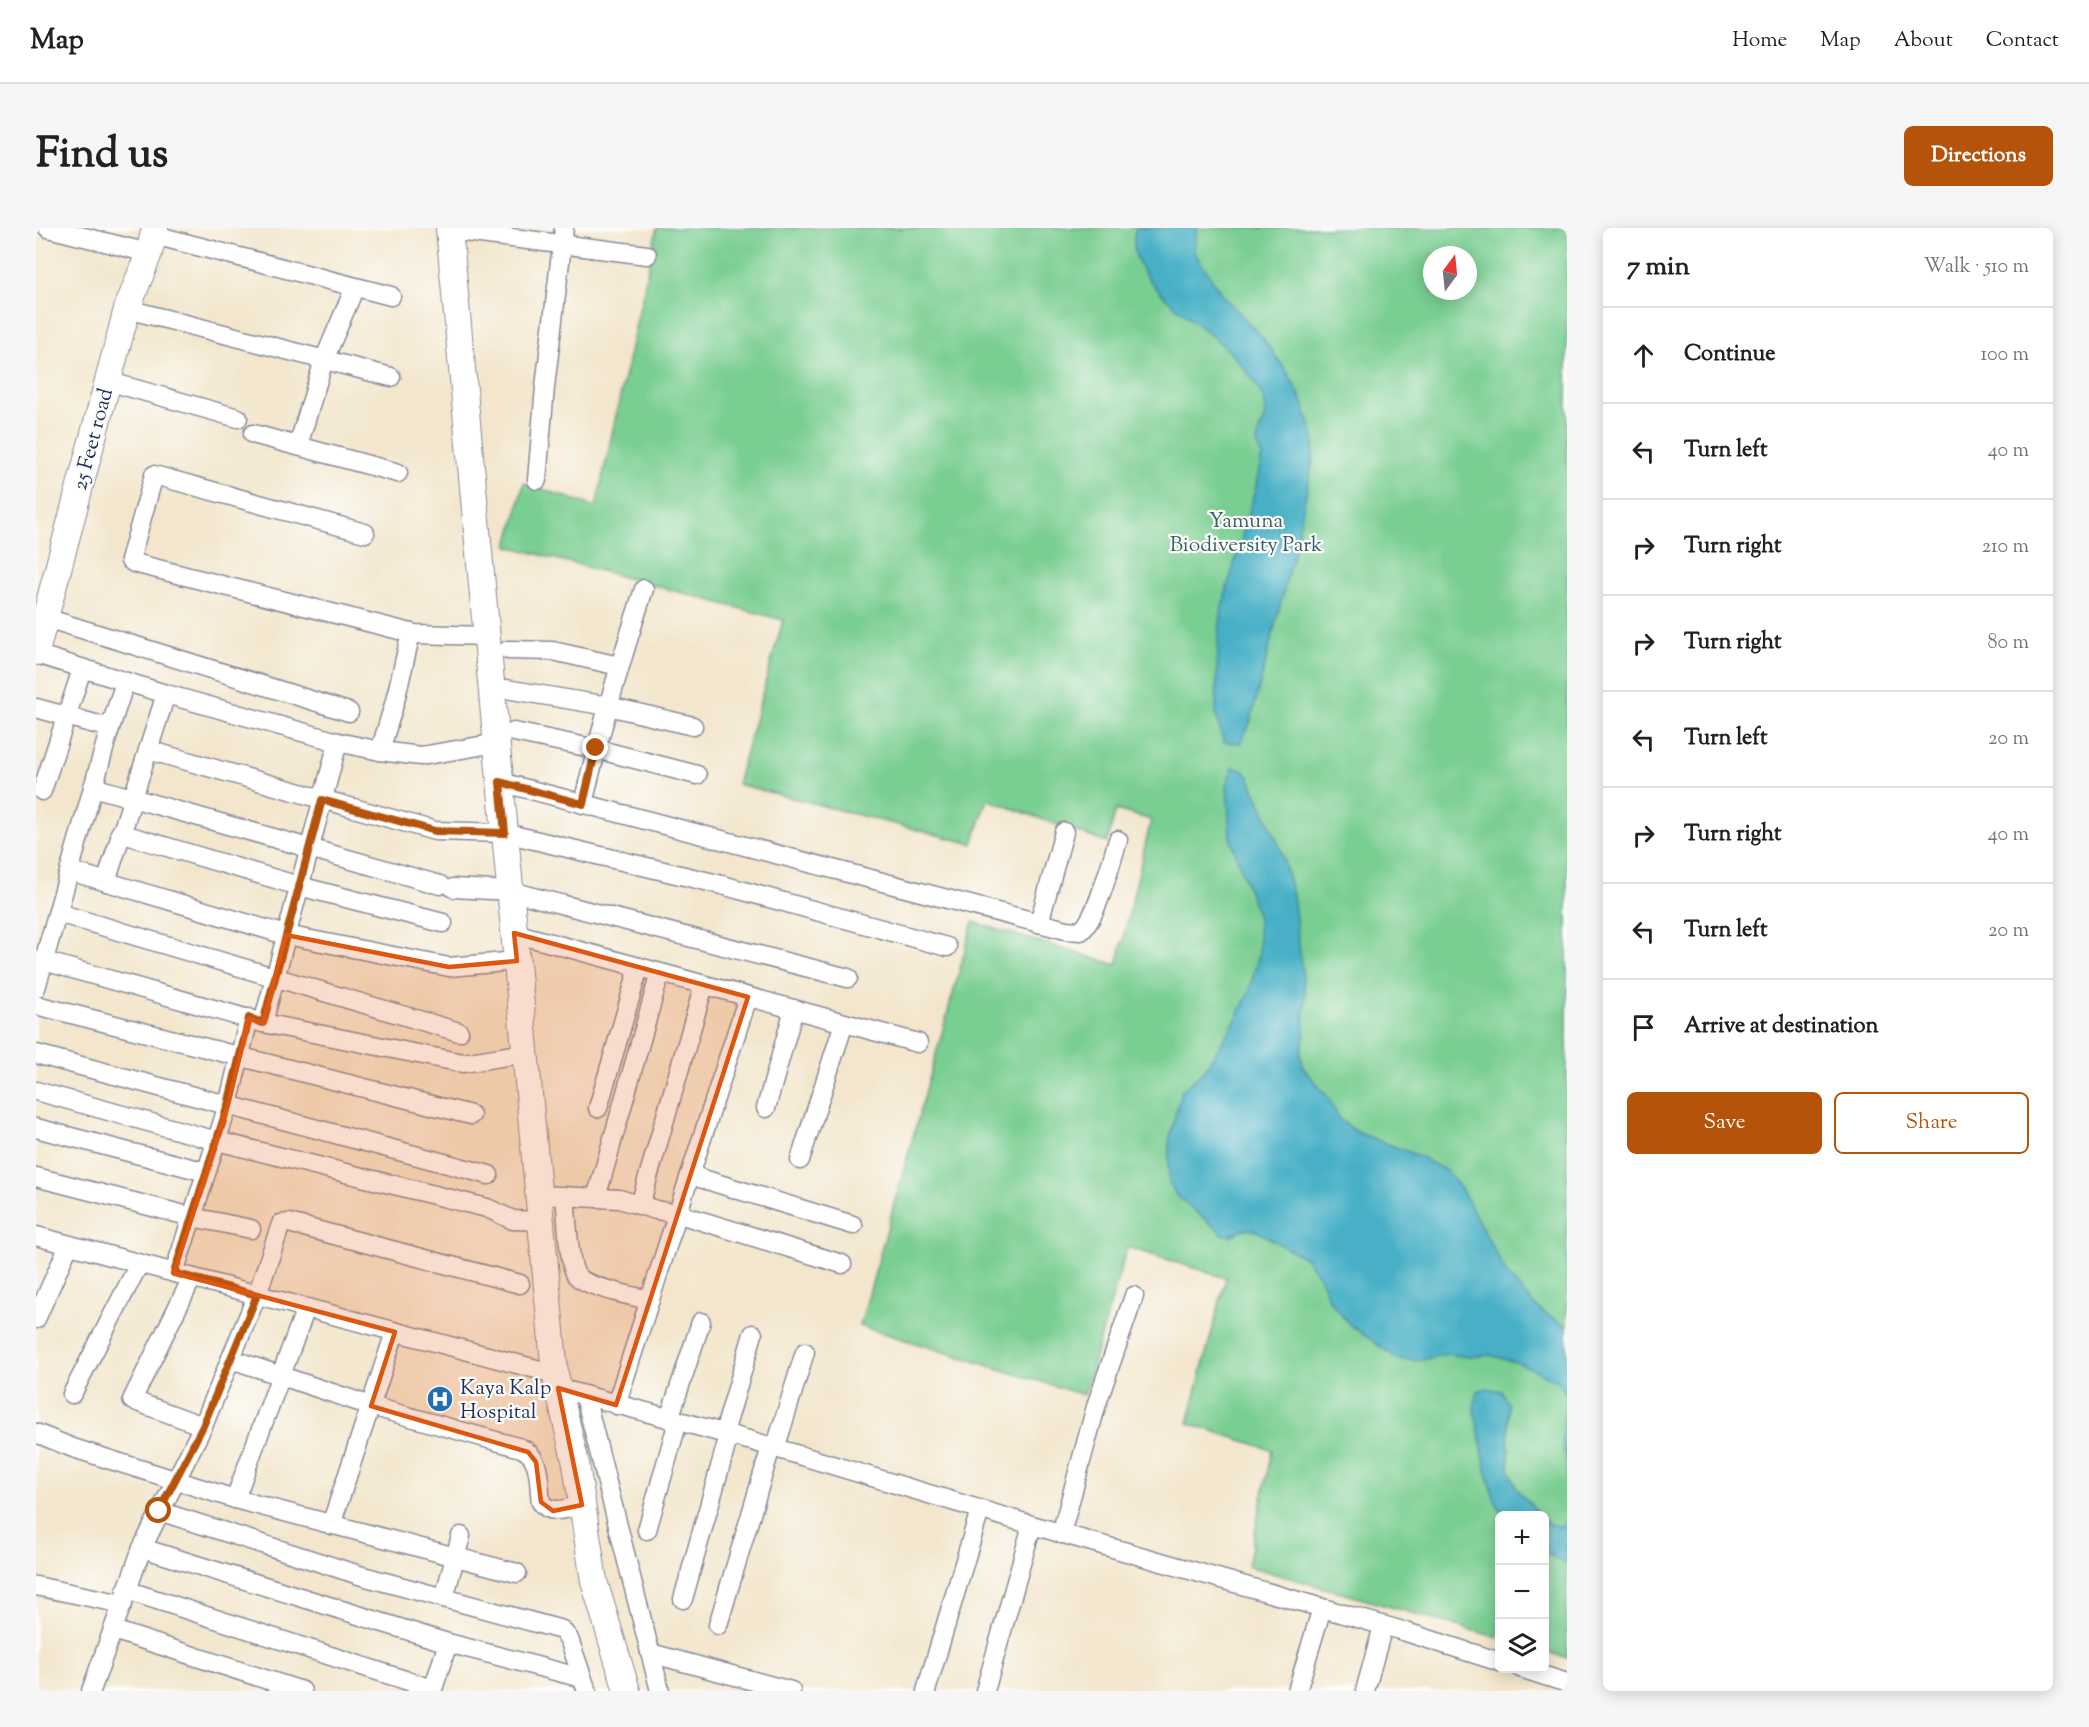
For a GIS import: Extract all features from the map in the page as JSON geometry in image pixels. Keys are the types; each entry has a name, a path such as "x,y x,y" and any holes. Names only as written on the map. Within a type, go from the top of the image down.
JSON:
{"street":[{"path":"48,228 153,239 391,296"},
{"path":"627,1691 594,1581 576,1464 557,1381 500,782 505,738 487,636 449,229 563,236 647,255"},
{"path":"537,480 540,434 563,236"},
{"name":"25 Feet road","path":"36,653 107,381 128,309 153,239"},
{"path":"298,446 324,360 355,287"},
{"path":"128,309 391,377"},
{"path":"107,381 238,417"},
{"path":"253,434 398,473"},
{"path":"365,533 153,475 130,560 134,563 417,634 487,636"},
{"path":"583,804 619,666 644,589"},
{"path":"46,618 349,712"},
{"path":"380,751 417,634"},
{"path":"508,650 553,651 619,666"},
{"path":"36,653 166,694 338,742 380,751 428,755 505,738 596,748 697,775"},
{"path":"42,791 82,669"},
{"path":"36,988 125,681"},
{"path":"507,689 608,706 693,726"},
{"path":"106,882 166,694"},
{"path":"36,708 110,728"},
{"path":"174,1273 228,1105 239,1057 275,977 338,742"},
{"path":"148,750 437,831 505,833 722,885 947,947"},
{"path":"500,782 1066,930 1081,931 1093,915 1118,840"},
{"path":"93,788 446,887 510,891 848,978"},
{"path":"1039,923 1064,832"},
{"path":"120,833 299,886 444,923"},
{"path":"70,871 286,936 452,967 517,961"},
{"path":"58,913 459,1032"},
{"path":"514,933 918,1043"},
{"path":"44,961 256,1020 466,1063 526,1053"},
{"path":"598,1108 639,967"},
{"path":"596,1198 660,973"},
{"path":"640,1205 704,985"},
{"path":"616,1405 748,997"},
{"path":"36,1005 471,1115"},
{"path":"766,1108 794,1009"},
{"path":"800,1160 844,1023"},
{"path":"36,1054 489,1175"},
{"path":"36,1091 217,1141 487,1208 513,1220 541,1221"},
{"path":"36,1128 206,1172"},
{"path":"690,1176 854,1224"},
{"path":"36,1177 192,1217 251,1229"},
{"path":"539,1195 620,1199 679,1214 842,1264"},
{"path":"565,1196 571,1257 576,1275 596,1286 650,1300"},
{"path":"98,1689 113,1630 142,1548 203,1426 257,1295 278,1228 285,1222 520,1284"},
{"path":"36,1236 395,1332 557,1381 585,1396 727,1434 1495,1660"},
{"path":"36,1319 69,1245"},
{"path":"72,1394 139,1264"},
{"path":"192,1278 132,1400 203,1426"},
{"path":"1061,1534 1097,1403 1134,1296"},
{"path":"235,1499 306,1308"},
{"path":"647,1530 701,1322"},
{"path":"331,1525 395,1332"},
{"path":"683,1599 753,1334"},
{"path":"718,1625 805,1352"},
{"path":"231,1359 371,1406 525,1450 536,1462 541,1502 544,1508 553,1511 582,1505"},
{"path":"585,1396 660,1691"},
{"path":"36,1433 73,1448 235,1499 517,1573"},
{"path":"926,1691 980,1510"},
{"path":"142,1548 448,1643 575,1679 569,1639 558,1629 359,1575 159,1511"},
{"path":"985,1691 1032,1525"},
{"path":"444,1598 460,1536"},
{"path":"36,1586 124,1597 433,1690 448,1643"},
{"path":"1297,1691 1322,1608"},
{"path":"1365,1691 1383,1626"},
{"path":"113,1630 302,1691"},
{"path":"650,1653 791,1691"},
{"path":"1536,1673 1567,1683"}],"highlighted area":[{"path":"514,933 748,997 616,1405 558,1388 582,1505 553,1511 541,1502 536,1462 528,1452 371,1406 395,1332 174,1273 228,1105 249,1018 263,1023 286,935 449,967 517,961"}],"green space":[{"name":"Yamuna Biodiversity Park","path":"657,228 1567,228 1567,1658 1549,1652 1549,1511 1495,1511 1495,1637 1248,1566 1272,1450 1188,1423 1226,1278 1127,1247 1084,1395 860,1326 973,922 1117,965 1151,820 1116,810 1107,843 987,799 973,844 737,784 783,620 508,546 524,483 596,507"}],"water":[{"path":"1136,228 1197,228 1194,252 1222,295 1262,337 1287,372 1301,397 1314,437 1313,460 1296,543 1250,723 1240,743 1224,742 1216,716 1218,639 1222,607 1255,491 1262,456 1257,439 1264,419 1265,406 1254,382 1232,354 1184,314 1151,282 1140,265 1134,247"},
{"path":"1233,767 1243,770 1249,777 1281,850 1293,895 1305,994 1304,1038 1300,1053 1304,1069 1327,1096 1340,1120 1359,1133 1421,1157 1448,1172 1463,1192 1507,1274 1537,1308 1567,1327 1567,1395 1558,1381 1519,1363 1490,1355 1469,1357 1446,1354 1418,1361 1398,1359 1350,1325 1330,1301 1320,1278 1307,1259 1255,1230 1243,1229 1230,1236 1223,1234 1176,1195 1169,1183 1169,1142 1181,1091 1204,1071 1236,1020 1249,992 1259,954 1258,917 1230,837 1227,782"},
{"path":"1487,1388 1501,1391 1508,1404 1509,1469 1517,1489 1536,1511 1501,1511 1495,1501 1474,1407 1478,1391"},
{"path":"1567,1401 1567,1465 1562,1439"},
{"path":"1567,1521 1567,1565 1549,1554 1549,1524 1561,1527"}],"place":[{"name":"Kaya Kalp Hospital","path":"440,1399"}],"route":[{"path":"159,1511 203,1426 257,1295 174,1273 228,1105 249,1018 263,1023 322,800 435,831 505,833 500,782 583,804 596,748"}]}
